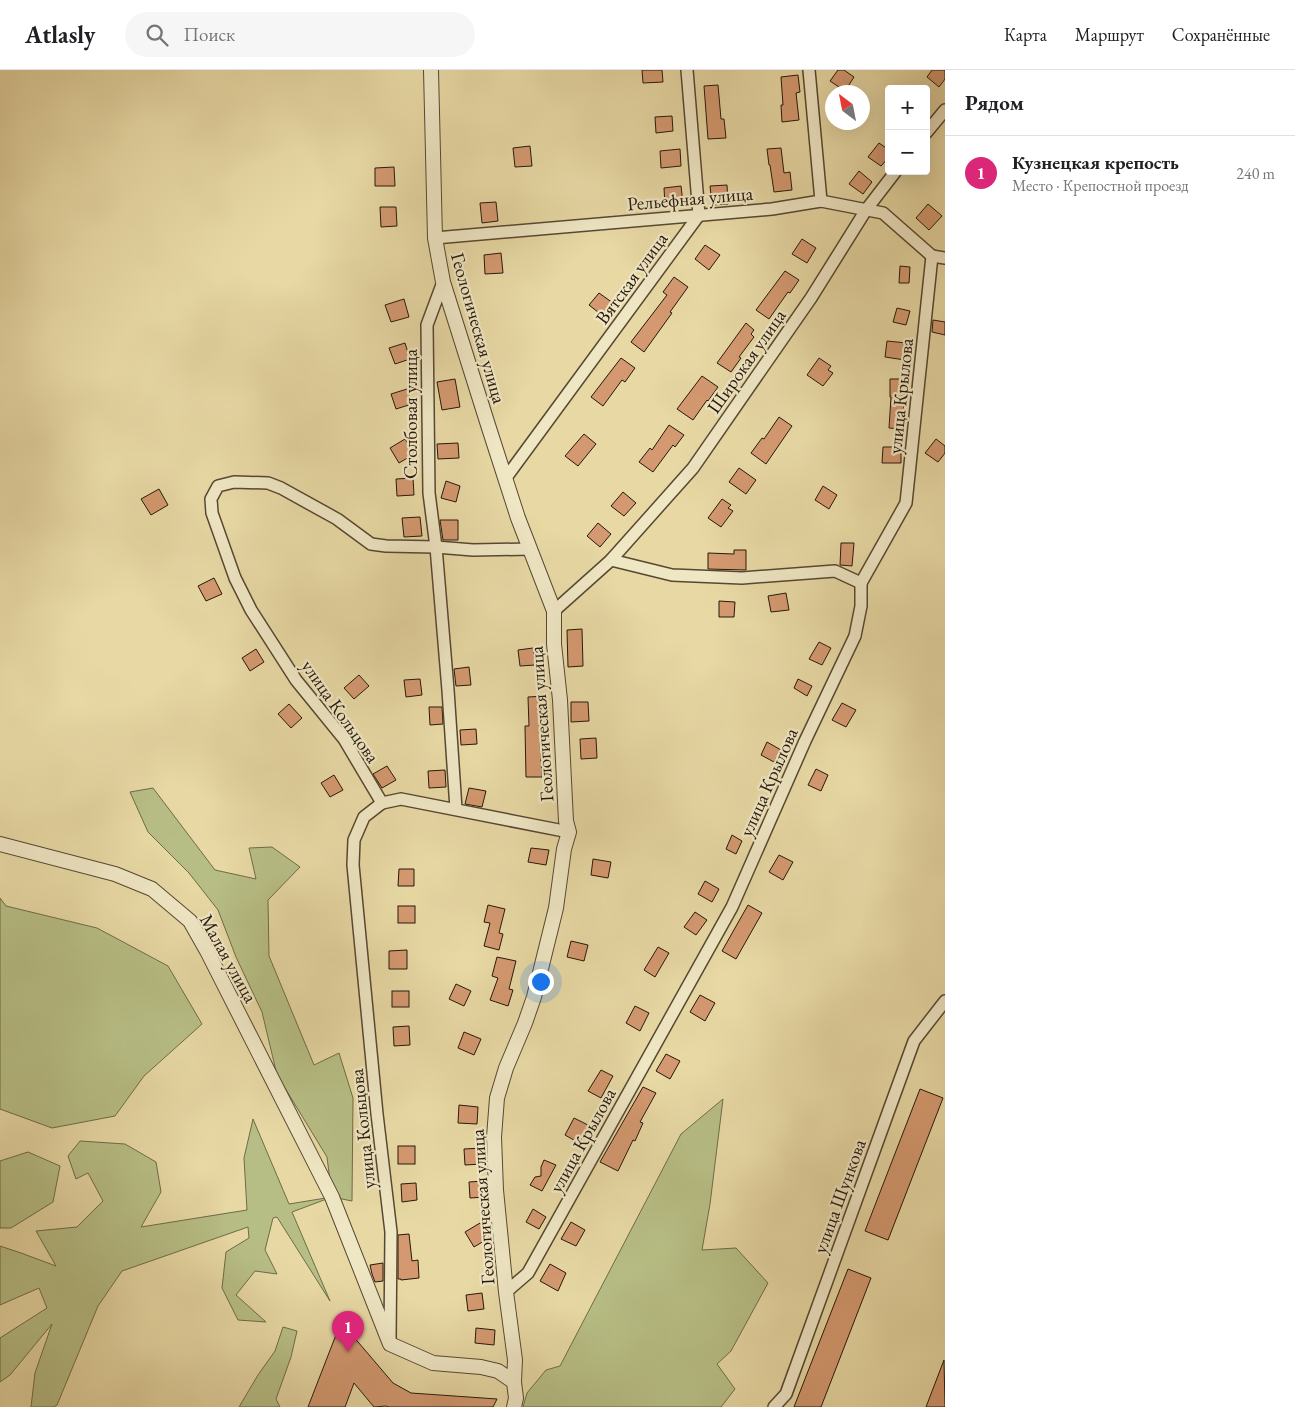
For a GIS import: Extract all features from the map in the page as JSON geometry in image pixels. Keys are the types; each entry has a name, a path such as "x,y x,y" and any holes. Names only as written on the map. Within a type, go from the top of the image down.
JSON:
{"street":[{"name":"Геологическая улица","path":"432,70 435,238 443,282 506,479 530,549 554,610 554,644 560,700 566,820 569,832 564,849 556,908 534,997 506,1068 497,1098 494,1146 496,1190 515,1360 514,1382 516,1398 514,1407"},
{"path":"687,70 699,215"},
{"path":"811,72 821,201"},
{"path":"928,130 945,110"},
{"name":"Широкая улица","path":"554,610 611,560 693,468 811,298 866,210 893,175"},
{"name":"Рельефная улица","path":"435,238 772,209 821,201 883,213 932,256"},
{"name":"Вятская улица","path":"506,479 699,215"},
{"path":"932,256 945,258"},
{"name":"улица Крылова","path":"506,1292 528,1273 732,907 805,741 855,636 861,606 861,583 906,503 932,256"},
{"name":"Столбовая улица","path":"443,282 427,325 429,493 436,547 456,809"},
{"name":"улица Кольцова","path":"390,1344 391,1232 353,865 354,840 364,817 382,804 344,739 296,680 251,610 235,578 212,513 211,499 218,486 234,482 268,483 281,488 337,519 371,544 436,547"},
{"path":"436,547 473,550 530,549"},
{"path":"611,560 672,575 742,578 835,572 861,583"},
{"path":"382,804 401,799 569,832"},
{"name":"Малая улица","path":"0,844 115,874 152,889 190,921 332,1198 390,1344"},
{"name":"улица Шункова","path":"774,1407 786,1394 914,1040 945,1001"},
{"path":"390,1344 433,1363 481,1367 498,1371 514,1382"}],"green space":[{"path":"153,788 215,870 256,879 249,848 272,847 300,867 268,900 269,956 314,1065 339,1053 353,1098 352,1201 332,1197 327,1157 277,1075 262,1012 236,957 218,910 189,873 148,832 130,792"},
{"path":"0,898 6,906 97,928 168,966 202,1024 144,1076 115,1116 52,1128 0,1109"},
{"path":"723,1099 710,1204 702,1250 736,1248 768,1283 731,1351 717,1364 735,1389 721,1407 523,1407 527,1393 546,1370 560,1366 681,1134"},
{"path":"253,1119 289,1204 332,1197 292,1212 330,1301 277,1217 273,1218 265,1250 277,1274 255,1271 236,1295 266,1322 238,1320 222,1288 226,1252 249,1238 248,1227 122,1271 98,1306 57,1405 53,1407 31,1407 35,1373 52,1324 10,1375 0,1382 0,1338 47,1308 39,1288 0,1305 0,1246 56,1266 36,1231 77,1227 103,1201 88,1173 76,1179 68,1156 80,1141 125,1144 156,1162 161,1192 141,1227 247,1210 244,1158"},
{"path":"28,1152 60,1166 53,1202 11,1228 0,1228 0,1161"},
{"path":"283,1327 297,1331 291,1357 276,1399 280,1407 239,1407 275,1351"}],"building":[{"path":"642,70 662,70 663,82 643,83"},
{"path":"838,70 844,70 854,77 849,85 836,85 830,81"},
{"path":"932,70 945,70 945,79 939,87 927,77"},
{"path":"798,75 800,92 796,93 799,120 782,122 781,77"},
{"path":"718,85 721,119 724,119 726,138 708,139 704,86"},
{"path":"672,116 673,131 656,133 655,117"},
{"path":"879,143 885,147 885,162 881,166 868,157"},
{"path":"530,146 532,166 515,167 513,148"},
{"path":"781,148 784,173 790,172 792,190 774,192 767,149"},
{"path":"680,149 681,166 661,168 660,151"},
{"path":"394,167 395,186 375,186 375,168"},
{"path":"859,171 872,182 863,194 849,184"},
{"path":"727,185 728,204 712,205 710,186"},
{"path":"681,186 683,203 665,205 664,188"},
{"path":"496,202 498,221 482,223 480,203"},
{"path":"928,204 942,216 929,230 916,218"},
{"path":"380,207 396,207 397,226 381,227"},
{"path":"802,239 816,248 807,263 792,254"},
{"path":"705,245 720,255 709,270 695,259"},
{"path":"501,253 503,273 485,274 484,255"},
{"path":"900,266 910,267 909,283 899,283"},
{"path":"785,271 799,280 769,319 756,310"},
{"path":"674,277 688,287 644,352 631,342 667,295 663,292"},
{"path":"599,293 613,303 603,316 589,305"},
{"path":"404,299 409,317 391,322 385,305"},
{"path":"897,308 910,311 906,325 893,322"},
{"path":"933,320 945,322 945,335 932,332"},
{"path":"746,323 754,330 751,334 754,337 739,357 741,358 731,372 717,363"},
{"path":"887,341 907,343 905,360 885,357"},
{"path":"405,343 410,359 395,364 389,348"},
{"path":"621,358 635,368 625,382 622,380 603,406 591,397"},
{"path":"819,358 831,366 828,370 833,373 823,386 807,375"},
{"path":"702,376 718,387 693,420 677,409"},
{"path":"455,379 460,407 442,410 437,382"},
{"path":"890,379 906,379 902,429 889,428"},
{"path":"407,389 412,404 396,409 391,394"},
{"path":"779,417 792,426 766,464 751,453 762,438 764,439"},
{"path":"669,425 684,435 675,447 673,445 653,472 639,462 650,448 652,450"},
{"path":"584,434 596,444 578,466 565,456"},
{"path":"405,439 414,454 399,463 390,448"},
{"path":"936,439 945,446 945,453 938,462 925,453"},
{"path":"458,443 459,458 438,459 437,444"},
{"path":"883,447 901,447 901,463 882,463"},
{"path":"739,468 756,480 746,494 729,482"},
{"path":"413,478 414,495 397,496 396,479"},
{"path":"446,481 460,486 456,502 441,498"},
{"path":"823,486 837,495 829,509 815,500"},
{"path":"159,489 168,505 151,515 141,499"},
{"path":"623,492 636,503 624,516 611,506"},
{"path":"722,499 731,505 728,508 733,511 721,527 708,518"},
{"path":"420,517 422,536 404,537 402,518"},
{"path":"440,520 458,520 458,540 443,540"},
{"path":"598,523 611,534 600,547 587,536"},
{"path":"841,543 854,543 852,566 840,565"},
{"path":"734,550 746,550 746,570 708,569 708,553 734,554"},
{"path":"214,578 222,594 206,601 198,586"},
{"path":"786,593 789,610 771,612 768,596"},
{"path":"719,601 735,602 734,617 719,617"},
{"path":"582,629 583,666 568,667 567,630"},
{"path":"819,642 831,648 822,665 809,659"},
{"path":"533,648 535,665 520,666 518,650"},
{"path":"256,649 264,662 250,671 242,658"},
{"path":"469,667 471,685 456,686 454,669"},
{"path":"359,675 369,686 354,699 344,688"},
{"path":"420,679 422,695 406,697 404,680"},
{"path":"798,679 812,686 807,696 794,688"},
{"path":"545,696 546,742 540,742 542,777 526,777 525,726 529,726 528,697"},
{"path":"571,702 588,702 589,721 571,722"},
{"path":"842,703 856,710 846,727 832,720"},
{"path":"289,704 302,718 291,728 278,714"},
{"path":"429,707 442,707 443,724 430,725"},
{"path":"476,729 477,744 461,745 460,730"},
{"path":"596,738 597,758 581,759 580,739"},
{"path":"767,742 781,750 774,762 761,755"},
{"path":"387,766 396,780 382,788 373,774"},
{"path":"816,769 828,775 821,791 808,785"},
{"path":"445,770 446,787 429,788 428,771"},
{"path":"334,775 343,790 330,797 321,783"},
{"path":"469,788 486,791 482,807 465,804"},
{"path":"732,835 742,841 736,854 726,849"},
{"path":"531,848 549,850 546,865 528,862"},
{"path":"779,855 793,862 783,880 769,872"},
{"path":"593,859 611,862 608,878 591,875"},
{"path":"399,869 414,869 414,886 398,886"},
{"path":"705,881 719,889 712,902 698,894"},
{"path":"488,905 505,909 499,933 503,934 499,950 484,946 490,923 484,922"},
{"path":"748,905 762,913 736,959 722,951"},
{"path":"398,906 415,906 415,923 398,923"},
{"path":"695,912 707,920 696,935 684,927"},
{"path":"571,941 588,945 584,961 567,957"},
{"path":"658,947 669,953 655,977 644,970"},
{"path":"407,950 407,969 389,969 389,951"},
{"path":"497,957 516,961 509,989 513,990 508,1006 490,1000 498,978 492,976"},
{"path":"456,984 471,991 464,1006 449,999"},
{"path":"392,991 409,991 409,1007 392,1007"},
{"path":"700,995 715,1003 705,1021 690,1012"},
{"path":"635,1006 649,1013 640,1031 626,1023"},
{"path":"409,1026 410,1045 394,1046 393,1027"},
{"path":"464,1032 481,1039 474,1055 458,1048"},
{"path":"666,1054 680,1061 670,1079 656,1071"},
{"path":"601,1070 613,1076 601,1098 588,1091"},
{"path":"643,1087 656,1093 640,1122 643,1123 635,1141 633,1140 618,1171 600,1162"},
{"path":"920,1089 943,1098 888,1240 865,1231"},
{"path":"459,1105 478,1107 477,1124 458,1123"},
{"path":"574,1118 588,1125 579,1143 565,1135"},
{"path":"398,1146 415,1146 415,1164 398,1164"},
{"path":"482,1148 482,1164 465,1165 464,1149"},
{"path":"544,1160 556,1165 542,1191 530,1185 535,1177 541,1176 541,1167"},
{"path":"484,1181 486,1197 470,1198 469,1182"},
{"path":"416,1183 417,1200 402,1202 401,1184"},
{"path":"533,1209 546,1217 539,1229 526,1222"},
{"path":"571,1222 585,1230 576,1246 561,1239"},
{"path":"480,1223 489,1238 474,1247 465,1232"},
{"path":"409,1234 412,1261 418,1260 419,1278 401,1280 398,1279 398,1235"},
{"path":"383,1263 383,1281 375,1282 370,1265"},
{"path":"550,1264 566,1273 558,1291 540,1281"},
{"path":"848,1269 871,1278 821,1407 794,1407"},
{"path":"482,1293 484,1309 468,1311 466,1295"},
{"path":"341,1322 393,1383 411,1393 497,1399 493,1407 374,1407 354,1383 345,1407 308,1407"},
{"path":"476,1328 495,1330 494,1345 475,1343"},
{"path":"944,1360 945,1407 926,1407"}],"place":[{"name":"Кузнецкая крепость","path":"348,1352"}]}
